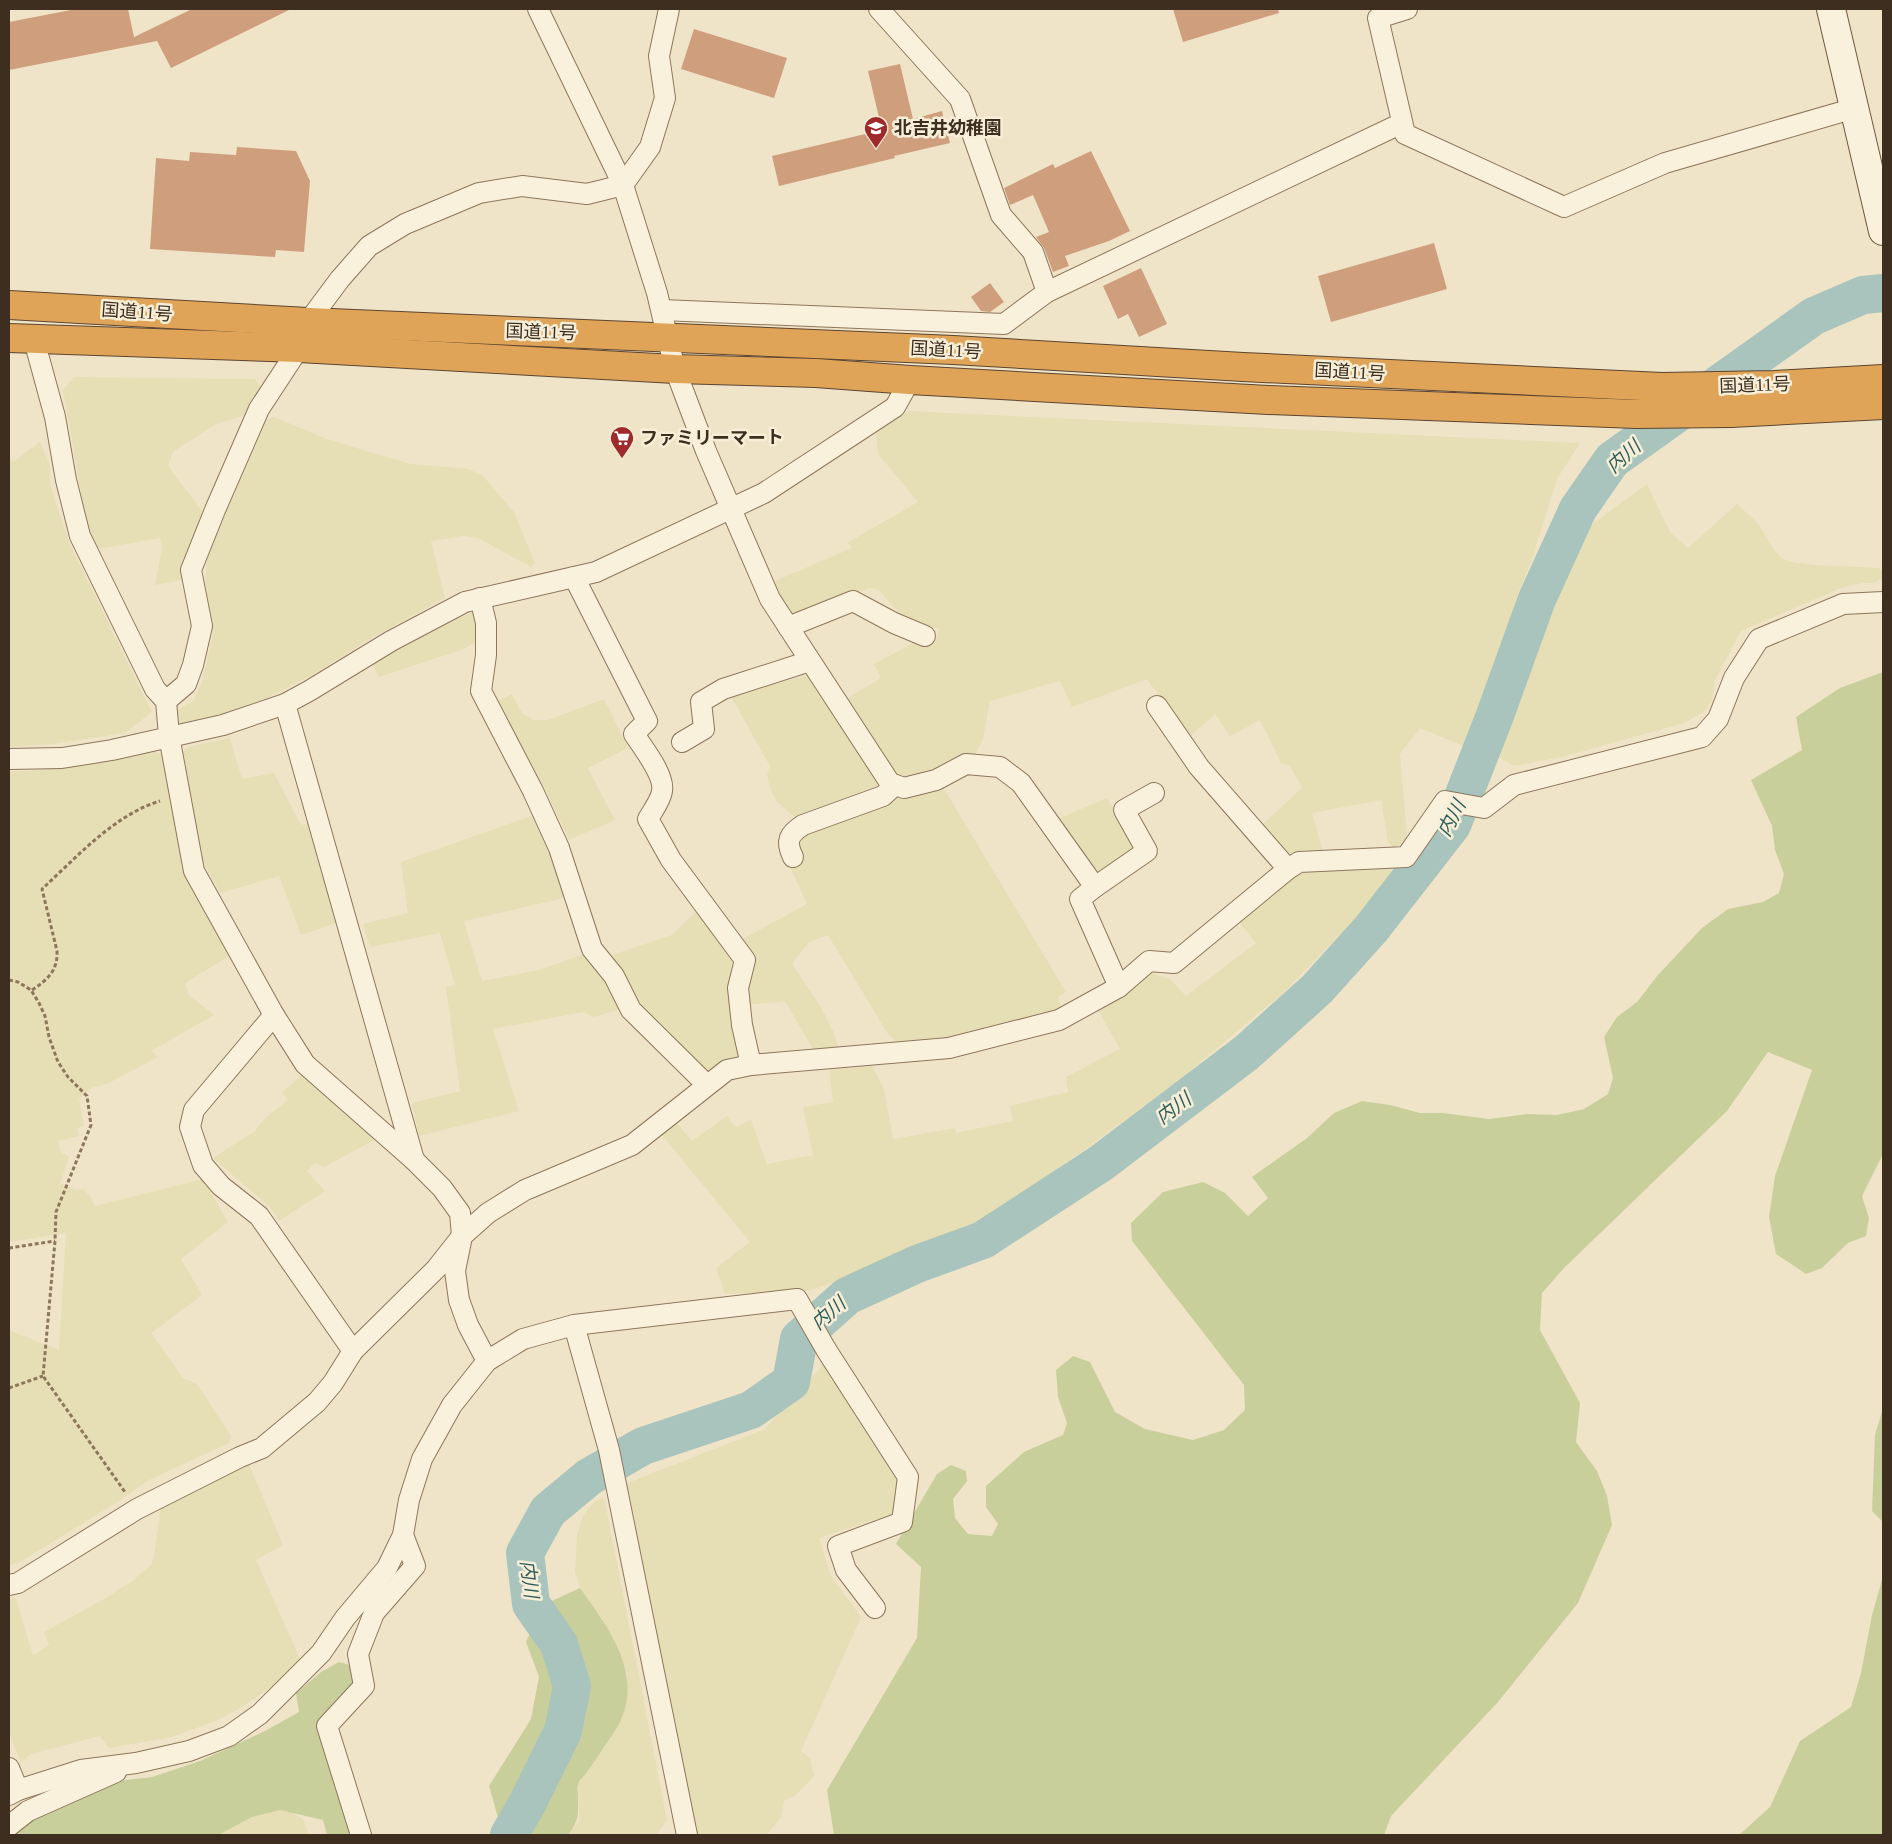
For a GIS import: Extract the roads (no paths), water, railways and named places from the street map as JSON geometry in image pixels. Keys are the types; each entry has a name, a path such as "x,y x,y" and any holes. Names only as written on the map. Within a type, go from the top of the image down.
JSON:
{"highway":[{"name":"国道11号","path":"11,301 308,322 668,337 1662,387 1774,385 1883,379"},
{"name":"国道11号","path":"21,339 299,348 676,369 816,373 1268,400 1636,414 1731,413 1883,405"}],"street":[{"path":"538,9 623,185 662,310 676,369 706,451 770,599 890,783 904,788 936,780 966,764 1000,767 1021,783 1094,887"},
{"path":"308,322 340,279 369,246 406,224 479,193 522,186 587,194 623,185 650,147 665,98 660,56 669,9"},
{"path":"880,9 960,98 1002,216 1033,252 1047,292"},
{"path":"1407,9 1378,18 1405,134 1564,207 1665,163 1855,108"},
{"path":"1831,9 1882,224"},
{"path":"662,310 1004,324 1047,292 1402,123"},
{"path":"21,339 55,417 66,480 80,536 155,690 166,701 169,736 194,871 274,1014 306,1064 414,1160 442,1188 460,1213 462,1236 455,1271 459,1300 468,1325 487,1361"},
{"path":"166,701 186,684 194,665 202,626 191,570 259,409 299,348"},
{"path":"9,759 62,758 112,750 223,725 285,704 464,602 596,572 764,493 895,407 910,380"},
{"path":"574,577 647,720 634,734 662,780 662,791 648,819 671,860 745,960 738,988 742,1025 750,1065"},
{"path":"480,598 486,623 486,655 481,691 533,790 559,848 592,949 614,976 631,1010 707,1085"},
{"path":"788,627 854,601 894,623 925,636"},
{"path":"9,1585 18,1583 137,1509 240,1457 262,1448 317,1402 333,1383 353,1351 436,1269 462,1236 488,1212 525,1190 632,1145 727,1070 750,1065 949,1048 1059,1020 1119,987 1149,961 1174,963 1299,862 1406,857 1445,801 1484,808 1514,785 1702,737 1718,719 1734,678 1759,639 1843,604 1883,602"},
{"path":"682,742 704,729 701,702 715,693 810,661"},
{"path":"285,704 414,1160"},
{"path":"1157,706 1199,767 1288,869"},
{"path":"793,857 789,849 789,839 795,830 803,825 883,796 895,785"},
{"path":"1119,987 1080,899 1094,887 1147,851 1124,810 1154,793"},
{"path":"274,1014 194,1110 190,1127 203,1165 221,1186 259,1216 353,1351"},
{"path":"9,1768 14,1792 81,1770 136,1762 188,1751 228,1736 260,1714 321,1653 345,1618 387,1568 404,1535 409,1500 422,1459 452,1405 487,1361 523,1339 574,1325 797,1299 827,1352 908,1478 902,1522 838,1546 846,1570 875,1608"},
{"path":"574,1325 616,1481 687,1835"},
{"path":"361,1835 328,1726 364,1686 358,1654 374,1613 414,1566 404,1535"},
{"path":"9,1826 28,1811 136,1762"}],"waterway":[{"name":"内川","path":"509,1835 527,1804 563,1731 572,1686 559,1644 531,1604 525,1553 548,1511 589,1477 643,1446 751,1410 791,1382 799,1339 847,1296 917,1264 983,1240 1101,1163 1246,1053 1317,989 1371,929 1452,825 1494,718 1537,599 1578,509 1612,460 1814,316 1863,295 1883,293"}],"place":[{"name":"北吉井幼稚園","path":"876,149"},
{"name":"ファミリーマート","path":"622,459"}]}
